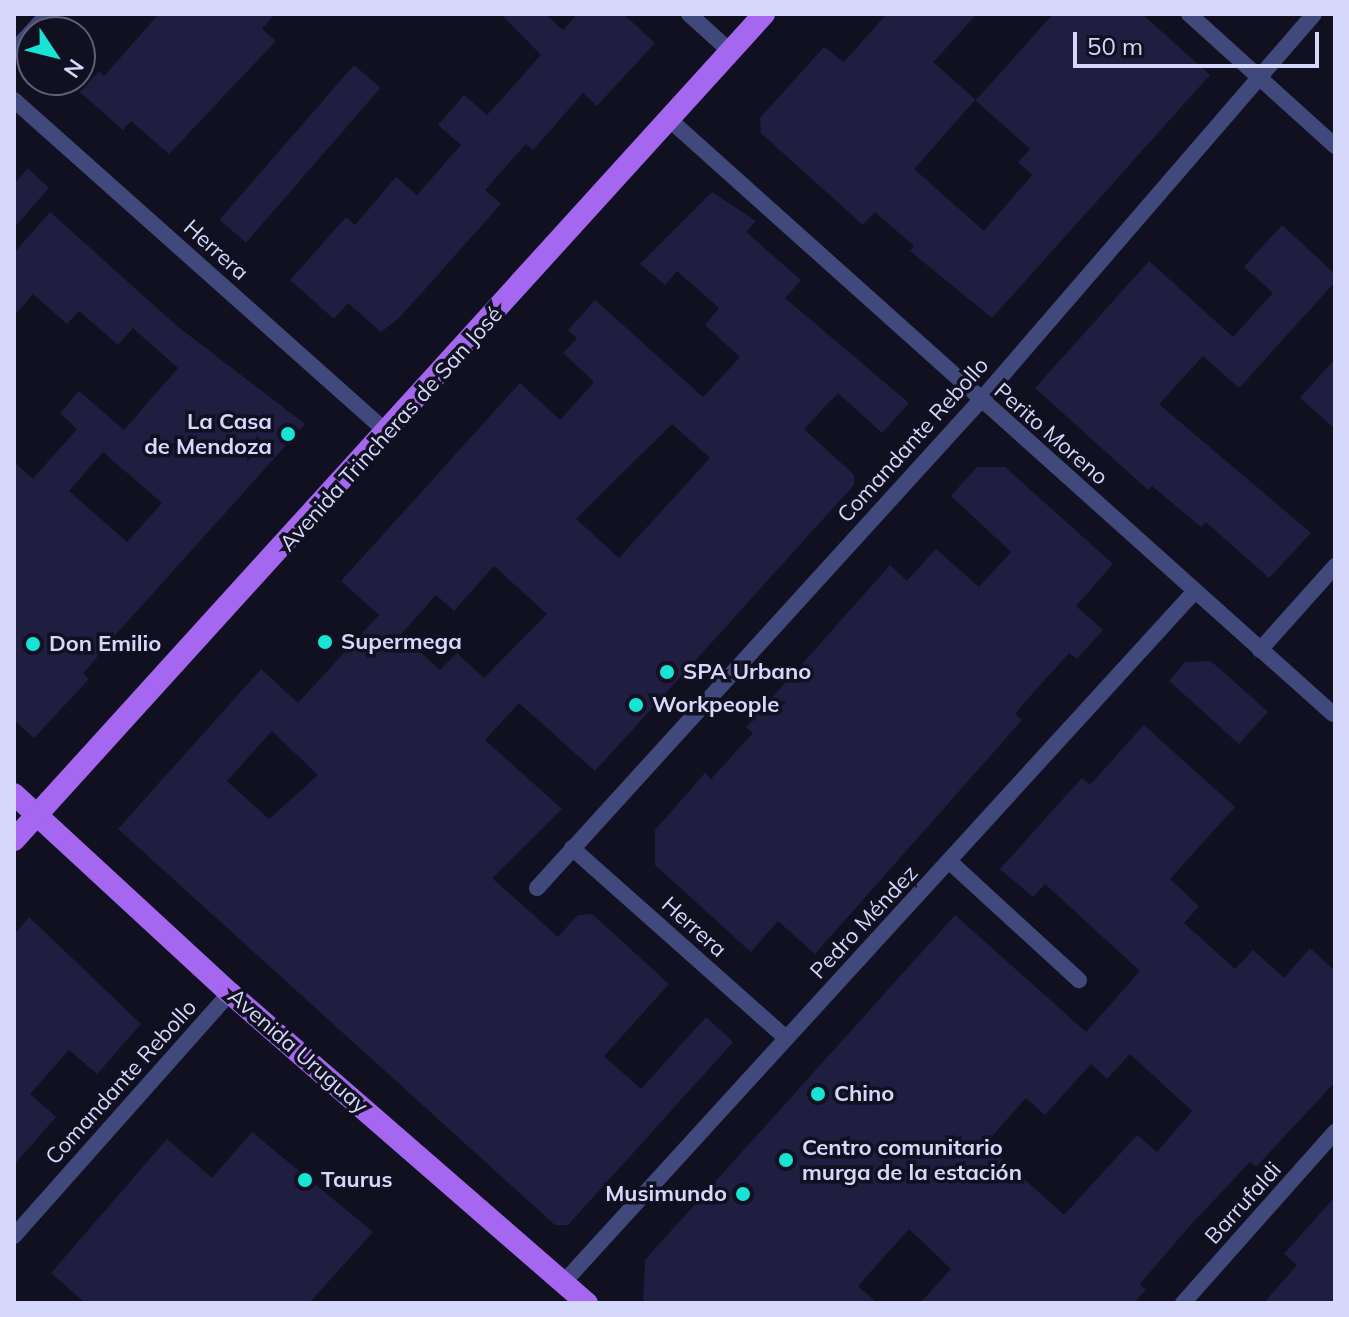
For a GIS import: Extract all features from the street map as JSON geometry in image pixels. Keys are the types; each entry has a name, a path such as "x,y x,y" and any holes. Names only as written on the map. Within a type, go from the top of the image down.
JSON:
{"main road":[{"name":"Avenida Trincheras de San José","path":"14,840 389,434 764,14"},
{"name":"Avenida Uruguay","path":"14,794 230,993 587,1303"}],"street":[{"path":"14,51 48,14"},
{"path":"689,14 731,52"},
{"path":"1189,14 1335,146"},
{"name":"Comandante Rebollo","path":"537,888 980,401 1314,14"},
{"name":"Herrera","path":"14,100 389,434"},
{"name":"Perito Moreno","path":"670,120 980,401 1333,714"},
{"path":"1260,650 1335,566"},
{"name":"Pedro Méndez","path":"564,1282 1195,591"},
{"name":"Herrera","path":"572,848 786,1038"},
{"path":"950,862 1079,980"},
{"name":"Comandante Rebollo","path":"14,1236 230,993"},
{"name":"Barrufaldi","path":"1183,1303 1335,1132"}],"building":[{"path":"159,14 275,14 262,29 276,41 169,154 131,121 123,130 85,96 96,96 96,74 99,71 104,76"},
{"path":"501,14 545,14 563,30 577,14 623,14 655,43 597,106 583,93 533,150 526,144 485,190 501,204 399,318 381,332 348,303 334,319 290,280 346,217 355,225 396,177 417,195 461,145 438,125 464,95 487,115 541,55"},
{"path":"887,14 977,14 933,62 976,100 1053,14 1142,14 1210,75 992,318 910,251 914,246 875,212 863,225 761,133 760,118 824,47 844,62","holes":["975,100 1030,149 1018,162 1032,175 984,231 914,169"]},
{"path":"354,65 380,88 246,243 220,220"},
{"path":"28,168 49,188 14,228 14,184"},
{"path":"712,192 756,221 746,232 801,280 785,298 909,403 882,433 838,393 804,429 854,475 854,485 595,771 519,703 485,740 562,809 492,878 558,937 578,915 592,914 669,984 604,1056 641,1089 706,1017 733,1042 568,1225 555,1225 118,829 261,669 298,703 379,615 341,581 520,383 560,420 594,382 563,353 577,338 568,330 595,300 703,397 740,357 705,325 719,308 677,271 665,285 640,264","holes":["672,424 710,458 619,558 576,519","494,566 547,614 484,678 457,653 440,670 401,634 436,595 454,611","272,731 318,775 269,819 227,781"]},
{"path":"50,212 177,326 305,424 110,641 83,674 89,679 34,738 14,720 14,462 33,479 77,429 60,413 79,391 124,430 178,368 133,328 118,345 79,311 67,324 33,294 14,316 14,253","holes":["103,452 162,503 127,542 69,491"]},
{"path":"1282,225 1335,274 1335,282 1239,388 1203,356 1159,404 1311,533 1269,578 1206,522 1201,527 1152,486 1148,490 1035,388 1149,261 1233,337 1273,293 1244,267"},
{"path":"1335,359 1335,429 1300,398"},
{"path":"977,467 1005,467 1113,564 1076,606 1103,630 1077,659 1069,653 1033,693 1015,714 1022,720 815,954 778,921 751,952 655,865 655,830 705,773 711,779 753,733 746,727 890,565 907,581 936,549 979,587 1011,552 951,496"},
{"path":"1211,661 1268,712 1239,744 1169,681 1185,662"},
{"path":"1144,725 1235,807 1170,879 1199,906 1184,923 1235,969 1253,950 1284,978 1310,948 1335,971 1335,1082 1256,1167 1250,1162 1187,1229 1140,1284 1146,1290 1134,1303 920,1303 951,1269 909,1229 858,1286 877,1303 643,1303 645,1260 955,915 1086,1032 1140,971 1045,884 1033,897 1000,869 1082,778 1090,785","holes":["1130,1054 1192,1111 1157,1152 1137,1135 1064,1215 985,1144 1026,1098 1045,1115 1091,1064 1107,1079"]},
{"path":"29,917 141,1024 97,1074 69,1050 30,1094 56,1117 14,1165 14,935"},
{"path":"252,1132 373,1232 309,1303 85,1303 51,1273 167,1139 212,1178"},
{"path":"1335,1197 1335,1303 1264,1303 1297,1265 1284,1254"}],"place":[{"name":"La Casa de Mendoza","path":"288,434"},
{"name":"Supermega","path":"325,642"},
{"name":"Don Emilio","path":"33,644"},
{"name":"SPA Urbano","path":"667,672"},
{"name":"Workpeople","path":"636,705"},
{"name":"Chino","path":"818,1094"},
{"name":"Centro comunitario murga de la estación","path":"786,1160"},
{"name":"Taurus","path":"305,1180"},
{"name":"Musimundo","path":"743,1194"}]}
